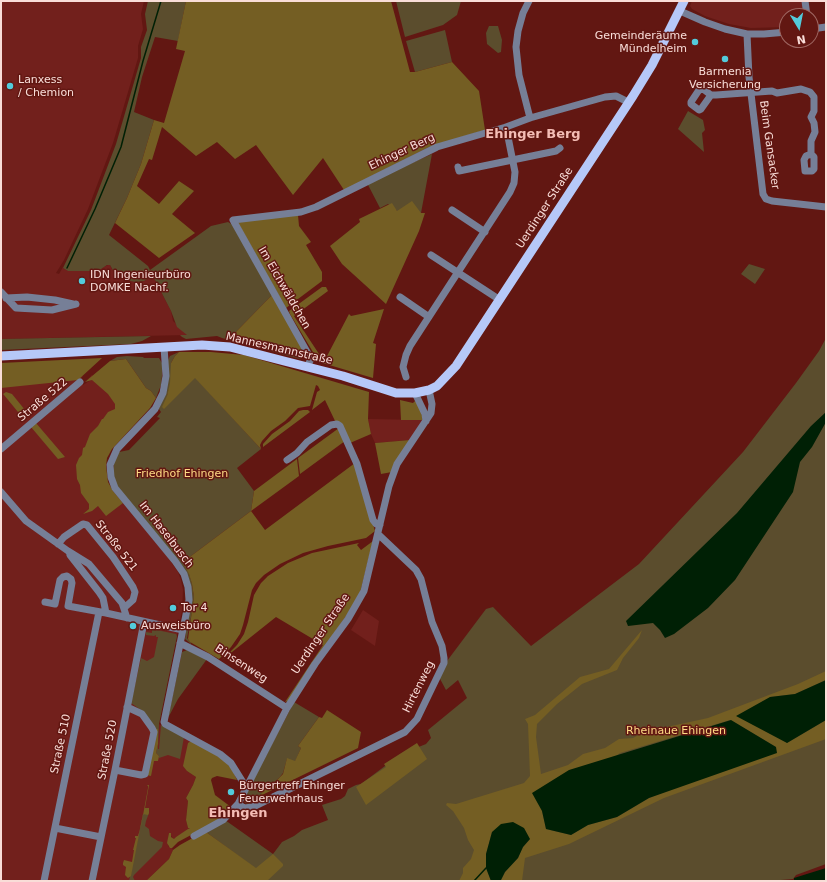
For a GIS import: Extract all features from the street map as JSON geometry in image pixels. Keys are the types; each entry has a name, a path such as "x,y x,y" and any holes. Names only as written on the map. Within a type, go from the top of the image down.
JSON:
{"main road":[{"name":"Uerdinger Straße","path":"429,390 444,381 456,366 500,300 652,65 684,1"},
{"name":"Mannesmannstraße","path":"1,356 202,345 230,348 307,367 396,393 415,393 429,390"}],"street":[{"path":"529,1 522,18 516,47 518,75 530,118"},
{"path":"680,11 724,29 747,34 779,33"},
{"name":"Beim Gansacker","path":"747,34 748,64 763,194 766,199 772,201 826,207"},
{"name":"Beim Gansacker","path":"711,95 772,91 777,92 801,89 807,90 812,94 814,111 811,117 814,123 815,132 811,140 812,154"},
{"name":"Ehinger Berg","path":"233,220 301,212 316,207 436,147 506,127 530,118 605,97 616,96 628,102"},
{"path":"406,377 403,367 406,355 429,316 485,232 514,183 515,172 506,127"},
{"path":"458,167 459,171 556,151 560,148"},
{"path":"452,210 485,232"},
{"name":"Im Eichwäldchen","path":"233,220 311,359 307,367"},
{"path":"431,255 500,300"},
{"path":"3,295 48,299 76,304 52,310 16,308 3,295"},
{"path":"400,298 429,316"},
{"name":"Im Haselbusch","path":"164,347 166,376 163,393 155,409 117,449 110,465 111,477 115,488 175,561 184,574 188,587 189,600 164,722 165,724 220,754 231,763 246,787"},
{"name":"Straße 522","path":"1,449 80,382"},
{"name":"Uerdinger Straße","path":"194,836 223,820 238,804 287,708 315,664 348,619 364,591 389,486 397,464 431,413 432,404 429,390"},
{"path":"415,393 425,414 426,421"},
{"path":"288,460 307,442 331,425 337,424 340,426 357,464 373,520 376,524 380,525"},
{"path":"1,492 26,521 89,564 122,603 127,618"},
{"name":"Straße 521","path":"58,544 64,537 83,524 87,524 134,587 135,592 133,600 124,608"},
{"name":"Hirtenweg","path":"238,804 244,808 253,807 405,732 417,719 444,663 442,646 432,622 421,579 416,570 378,534"},
{"path":"68,551 100,592 103,598 103,613"},
{"path":"45,602 55,604 60,580 67,576 72,583 68,606 183,630"},
{"name":"Straße 510","path":"44,881 103,613"},
{"name":"Straße 520","path":"92,881 144,622"},
{"name":"Binsenweg","path":"180,643 208,657 287,708"},
{"path":"115,770 141,775 145,774 154,732 142,714 127,707"},
{"path":"55,828 101,837"}],"shaded area":[{"path":"1,1 144,1 141,14 143,29 138,46 138,58 113,143 88,209 64,260 56,273 59,274 63,267 68,271 102,268 110,265 113,271 126,280 136,282 144,281 153,276 171,311 173,321 188,335 1,339"},
{"path":"692,1 802,1 803,8 779,8 779,27 751,28 729,24 705,16 692,9 690,6"},
{"path":"92,375 126,406 85,474 123,503 167,556 178,572 181,580 183,590 182,611 159,724 191,741 187,771 196,777 186,798 188,801 186,820 188,828 190,829 176,837 174,840 169,833 168,846 173,850 169,859 146,881 1,881 1,383 53,377 83,376 79,380 83,385 91,380 89,379 85,382"},
{"path":"826,412 826,422 812,447 800,462 793,492 735,580 708,608 674,634 665,638 653,623 628,626 626,621 737,513 811,426"},
{"path":"368,419 423,420 410,440 375,443 371,434"},
{"path":"363,610 379,621 375,646 351,630"},
{"path":"826,680 826,720 787,743 736,716 770,697 795,694"},
{"path":"731,720 776,747 777,753 649,798 617,817 588,825 571,835 546,829 542,811 532,793 569,770"},
{"path":"513,822 524,828 530,839 523,847 518,858 505,872 501,880 491,881 486,868 486,854 492,832 501,824"},
{"path":"826,868 826,881 794,881 794,878"}],"green space":[{"path":"148,1 186,1 178,41 155,37 142,77 134,112 154,120 141,164 127,198 109,235 148,266 150,270 211,226 228,222 233,225 272,292 271,296 232,336 271,342 304,352 304,356 300,359 217,336 186,339 182,337 180,335 187,335 177,327 171,311 153,276 144,281 135,282 126,280 115,274 110,265 107,265 98,271 68,271 63,268 91,210 116,144 141,58 141,47 147,30 145,14"},
{"path":"186,1 391,1 410,72 452,62 479,91 485,130 429,147 344,190 323,158 293,195 256,145 235,159 217,142 196,156 162,127 152,160 149,159 137,186 159,204 179,181 194,191 172,214 195,233 159,258 115,223 141,164 154,120 164,123 185,51 176,49"},
{"path":"396,1 461,1 457,15 443,25 405,37"},
{"path":"489,26 498,26 502,40 501,52 498,53 487,44 486,33"},
{"path":"445,30 452,62 415,72 406,41"},
{"path":"688,111 703,120 705,130 702,133 704,152 678,129"},
{"path":"432,154 421,213 397,211 388,204 380,208 367,183"},
{"path":"412,201 421,213 425,213 419,231 386,304 342,264 330,246 360,222 359,219 392,203 397,211"},
{"path":"298,215 299,226 311,242 306,245 322,272 322,281 286,308 237,221"},
{"path":"749,264 765,269 755,284 741,274"},
{"path":"322,287 326,287 328,291 294,316 321,357 326,358 349,314 351,316 384,309 373,343 376,344 373,378 319,362 290,314 289,311"},
{"path":"272,292 304,352 271,342 232,336 271,296"},
{"path":"151,336 142,341 131,344 1,350 1,339"},
{"name":"Rheinaue Ehingen","path":"826,338 826,864 796,875 793,879 769,881 238,881 249,876 256,869 206,832 225,820 273,854 282,842 302,830 328,820 322,805 341,799 345,796 348,789 361,784 401,754 426,744 431,738 428,730 467,698 458,680 446,690 439,677 447,661 486,609 493,607 531,646 639,564 743,452 796,383 819,351"},
{"name":"Friedhof Ehingen","path":"179,352 171,363 171,383 167,396 195,377 261,449 237,468 254,491 251,511 183,562 189,573 194,597 187,638 191,644 185,639 190,605 184,568 121,491 116,484 113,473 114,462 119,452 129,450 160,418 157,417 161,412 159,409 168,360 170,356"},
{"path":"179,352 211,352 244,355 369,392 368,419 371,434 350,443 336,423 325,400 312,410 317,392 320,390 316,385 310,406 298,408 285,421 271,431 262,441 260,445 261,449 195,378 164,409 162,407 167,396 170,383 171,363"},
{"path":"127,356 159,358 162,363 162,376 161,385 156,398 151,391 146,388 126,359 110,361 117,357"},
{"path":"102,358 78,380 1,388 1,363"},
{"path":"126,359 146,388 151,391 156,398 150,408 112,449 107,458 106,466 108,482 123,503 106,516 98,506 92,511 83,514 89,509 89,504 81,493 80,485 77,479 76,465 82,455 83,448 85,447 90,434 108,412 115,409 115,404 108,394 92,380 85,382 110,361"},
{"path":"6,392 12,394 25,410 24,412 18,412 3,394"},
{"path":"400,400 413,403 415,401 420,407 423,420 401,420"},
{"path":"308,410 310,412 263,447 263,444 272,434 290,421 299,411"},
{"path":"36,423 65,457 58,459 31,427"},
{"path":"339,428 345,441 300,474 298,458"},
{"path":"410,440 392,472 381,474 375,443"},
{"path":"297,459 299,476 251,511 254,491"},
{"path":"355,463 375,531 366,538 303,553 280,564 264,575 256,583 252,590 240,634 231,647 219,659 190,642 188,639 194,597 189,574 183,562 251,511 265,530"},
{"path":"373,541 359,597 288,701 285,702 323,645 276,617 222,660 237,645 244,634 254,595 261,583 268,576 288,563 312,553 359,543 357,545 361,550"},
{"path":"149,629 154,629 155,631 157,630 176,634 177,636 159,724 158,749 161,725 184,737 180,759 168,755 159,758 156,753 158,744 158,729 155,729 141,710 131,703 141,658 147,661 154,657 158,637 156,637 156,635 146,635 146,632 152,633 152,630"},
{"path":"642,630 639,638 623,658 617,670 582,684 557,704 537,724 536,737 541,774 568,765 583,754 605,748 619,739 633,738 644,732 708,718 798,684 826,671 826,680 795,694 770,697 787,743 826,720 826,739 664,798 569,844 525,858 522,881 499,881 518,858 523,847 530,839 492,832 486,854 486,868 491,881 459,881 463,873 463,868 471,859 474,850 468,840 464,828 453,811 446,805 447,803 456,804 524,783 530,776 528,724 525,719 535,715 580,677 609,669","holes":["730,720 776,747 649,798 617,817 588,825 571,835 546,829 542,811 620,753"]},
{"path":"187,650 207,659 178,699 168,718 182,652"},
{"path":"294,702 319,717 298,746 301,748 295,762 287,759 283,773 280,777 255,800 249,804 245,803 244,798"},
{"path":"327,710 361,732 358,748 258,797 283,774 287,758 295,761 301,748 298,746 319,717 322,718"},
{"path":"155,729 158,729 158,744 156,753 159,756 158,761 154,761 151,776 146,775"},
{"path":"191,741 206,748 225,761 232,769 237,780 217,776 212,778 211,780 215,795 231,807 219,820 178,842 170,848 167,843 169,833 171,833 171,837 174,839 190,829 188,828 186,820 188,801 186,798 196,777 187,771 183,766 188,743"},
{"path":"417,743 427,759 366,805 356,787 386,767 384,764"},
{"path":"147,785 149,785 145,808 149,808 149,813 148,815 143,814 148,788"},
{"path":"149,813 145,826 149,829 150,836 163,842 162,847 134,875 133,877 135,881 129,881 143,814"},
{"path":"140,829 131,876 128,878 125,875 126,867 123,863 124,860 132,862 136,838 135,836 138,836"},
{"path":"206,832 256,868 273,854 283,864 283,866 267,881 146,881 169,859 173,850"}],"waterway":[{"path":"67,268 95,209 121,147 143,61 161,1"},
{"path":"474,881 486,868"}],"place":[{"name":"Gemeinderäume Mündelheim","path":"695,42"},
{"name":"Barmenia Versicherung","path":"725,59"},
{"name":"Lanxess / Chemion","path":"10,86"},
{"name":"IDN Ingenieurbüro DOMKE Nachf.","path":"82,281"},
{"name":"Tor 4","path":"173,608"},
{"name":"Ausweisbüro","path":"133,626"},
{"name":"Bürgertreff Ehinger Feuerwehrhaus","path":"231,792"}],"district":[{"name":"Ehinger Berg","path":"533,135"},
{"name":"Ehingen","path":"238,814"}]}
